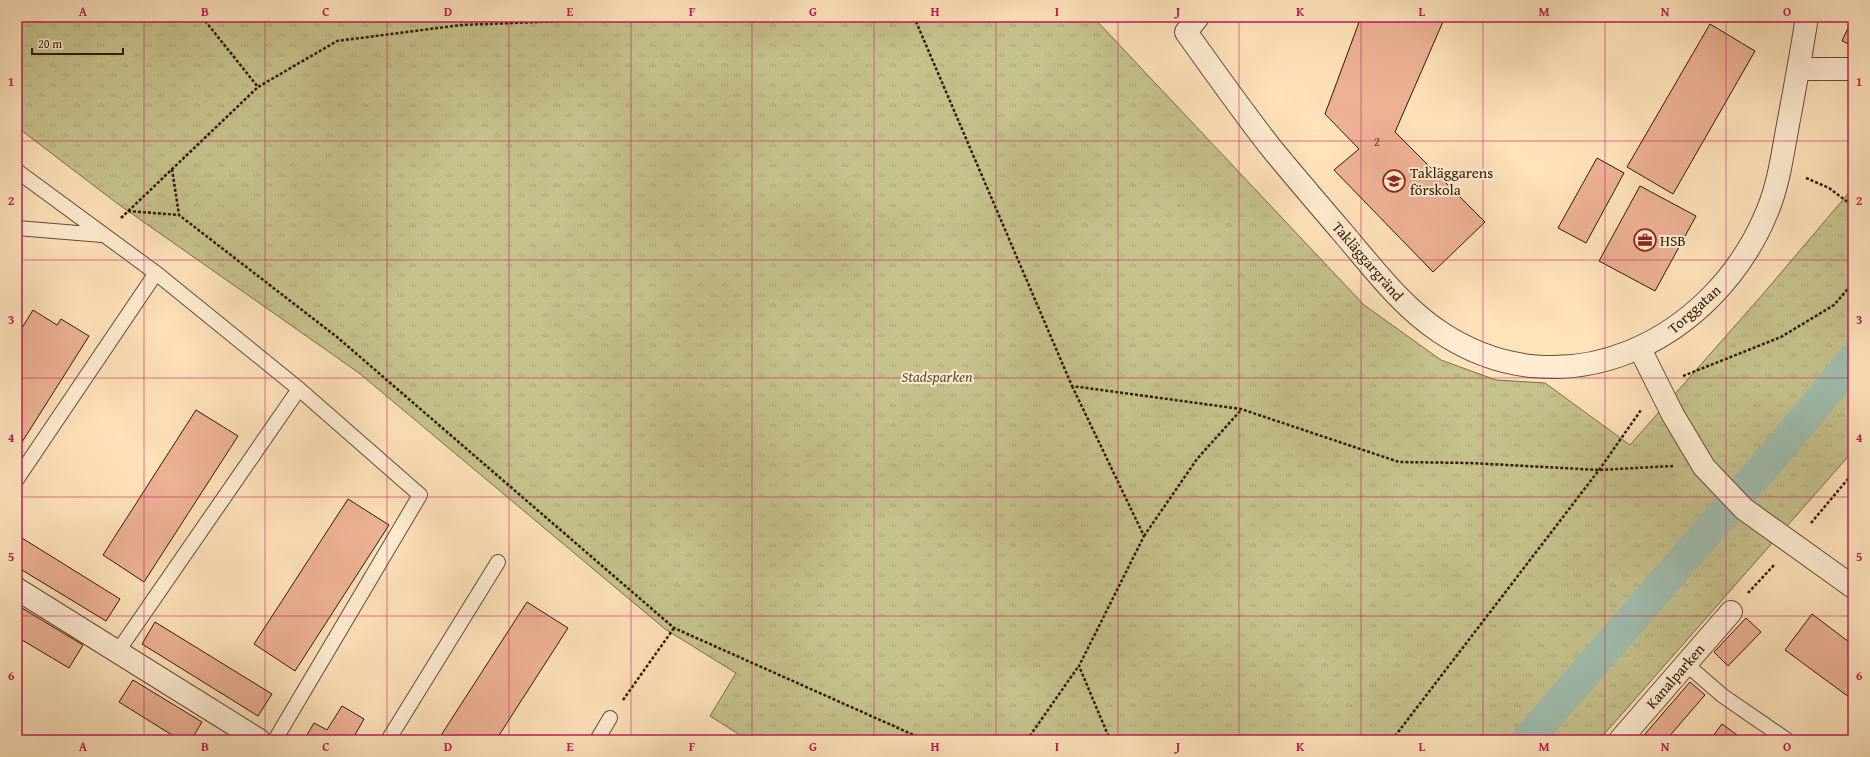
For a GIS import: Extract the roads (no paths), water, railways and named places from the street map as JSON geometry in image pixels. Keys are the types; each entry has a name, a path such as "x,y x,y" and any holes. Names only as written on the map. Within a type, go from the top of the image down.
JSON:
{"street":[{"name":"Takläggargränd","path":"1198,17 1186,32 1272,149 1408,308 1440,332 1471,350 1523,365 1570,366 1609,360 1640,349"},
{"name":"Torggatan","path":"1640,349 1678,326 1703,304 1742,260 1767,212 1780,167 1799,69 1807,17"},
{"path":"1799,69 1853,69"},
{"path":"1640,349 1673,415 1704,467 1744,509 1853,587"},
{"path":"17,589 259,740"},
{"name":"Kanalparken","path":"1620,740 1731,612"}],"lane":[{"path":"17,171 156,273 299,389 420,495 275,740"},
{"path":"17,228 103,235"},
{"path":"17,479 156,273"},
{"path":"118,651 299,389"},
{"path":"393,740 390,737 498,562"},
{"path":"1686,664 1723,696 1787,740"},
{"path":"597,740 610,718"}],"waterway":[{"path":"1527,740 1774,455 1853,360"}],"place":[{"name":"Takläggarens förskola","path":"1394,181"},
{"name":"HSB","path":"1645,240"}],"park label":[{"name":"Stadsparken","path":"937,376"}]}
